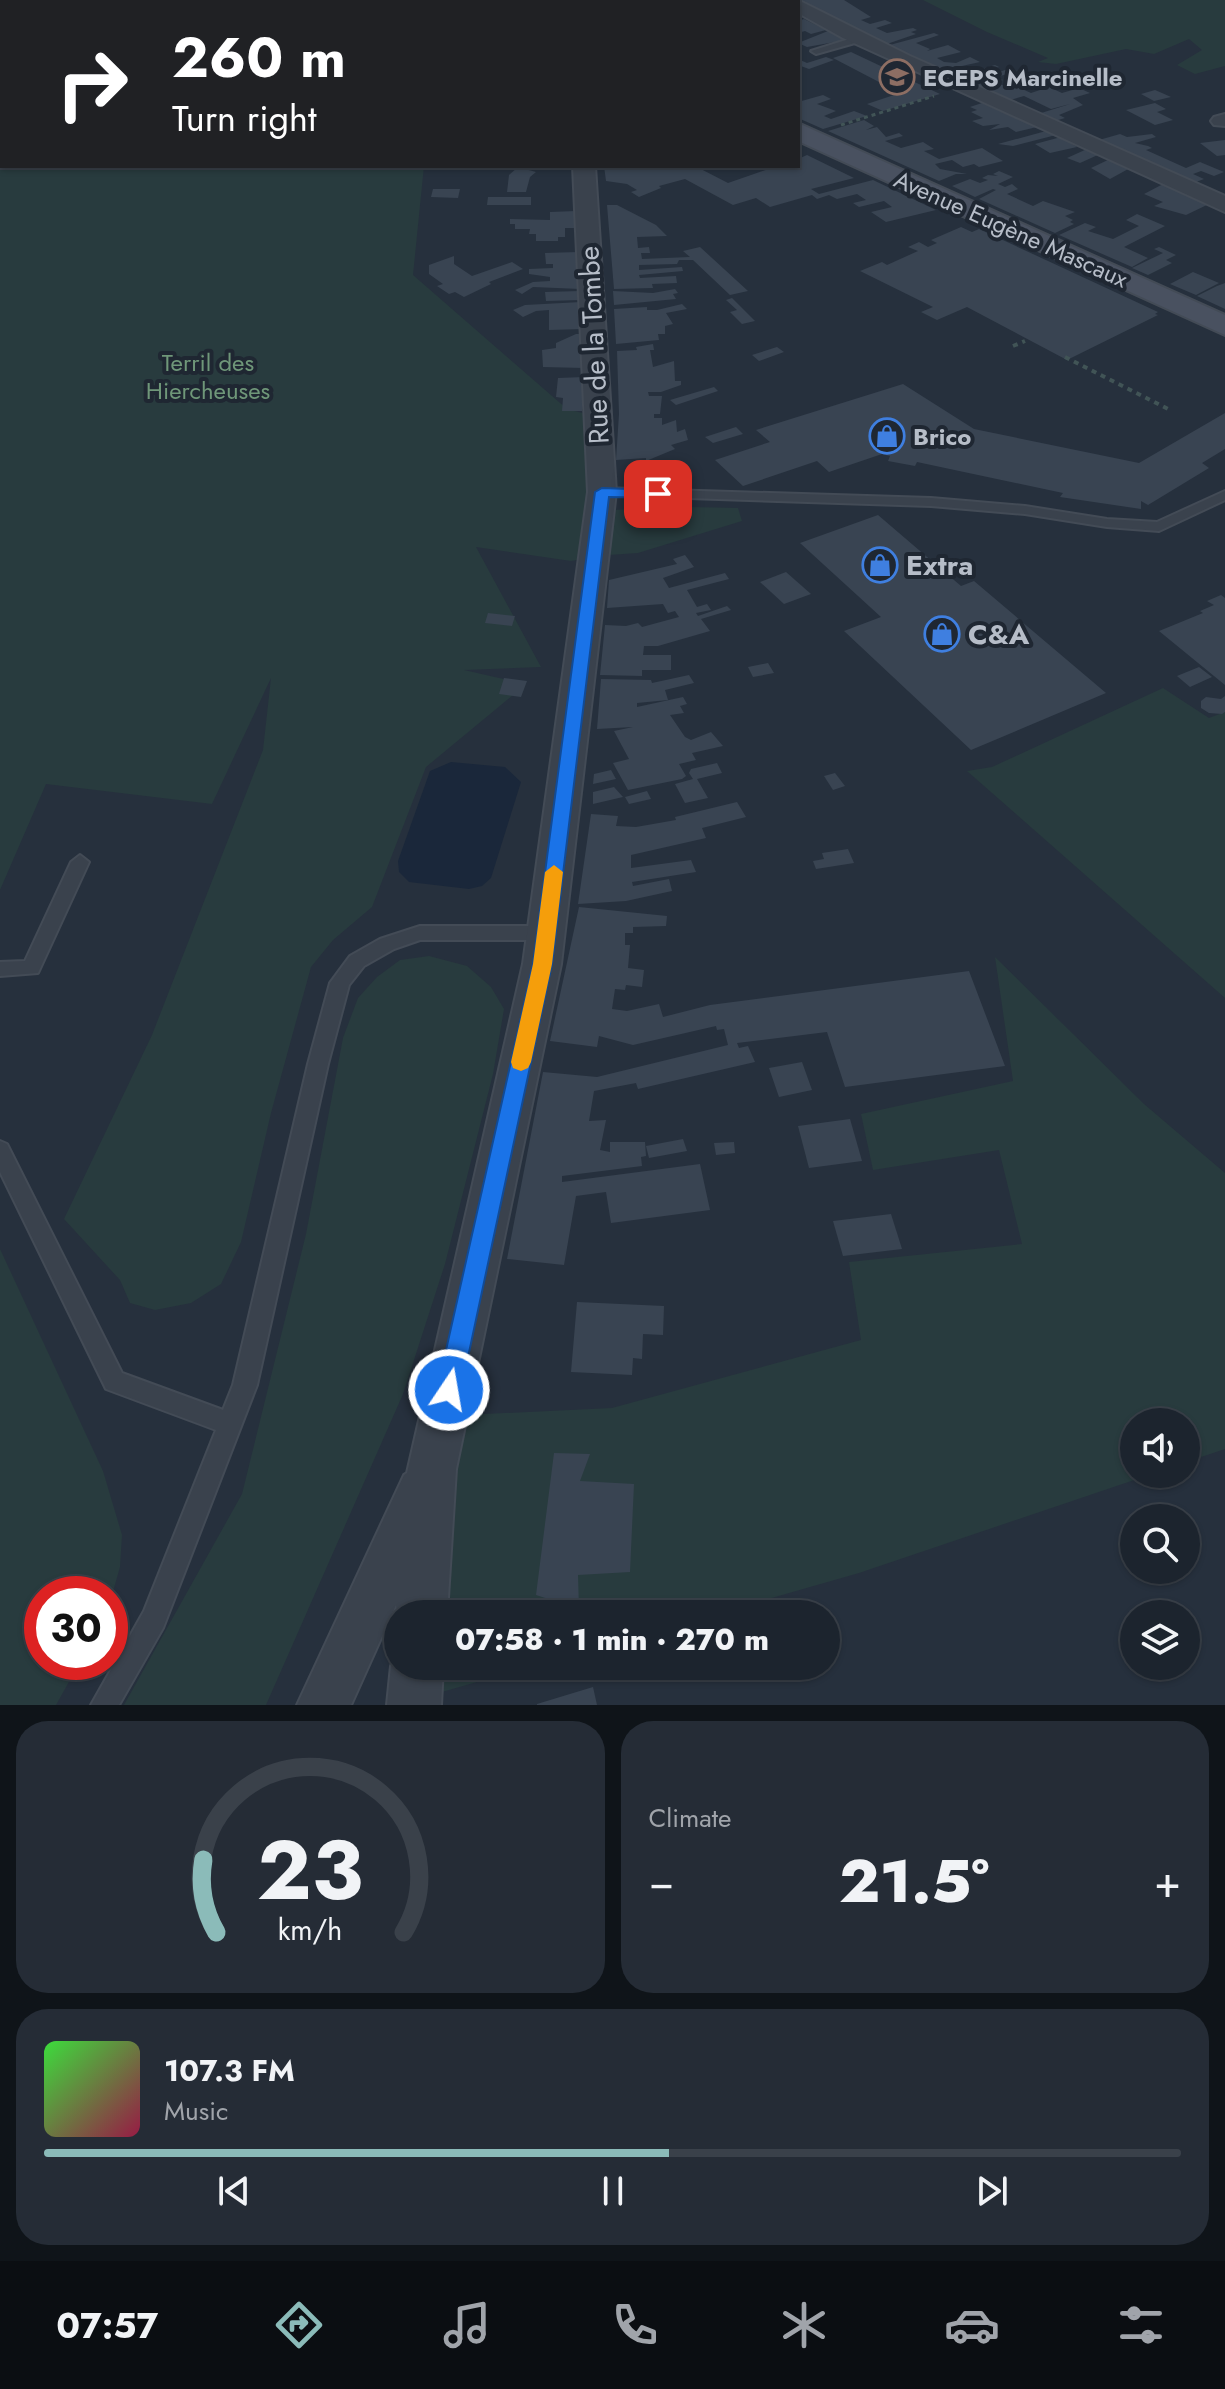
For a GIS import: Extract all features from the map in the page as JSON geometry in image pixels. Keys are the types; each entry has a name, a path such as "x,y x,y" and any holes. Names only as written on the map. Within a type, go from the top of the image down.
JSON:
{"main road":[{"name":"Avenue Eugène Mascaux","path":"802,133 1225,326"}],"street":[{"path":"800,7 962,88 1219,197"},
{"name":"Rue de la Tombe","path":"422,1600 432,1469 542,964 602,492 584,168"},
{"name":"Rue de la Tombe","path":"324,1705 432,1469"},
{"path":"414,1705 416,1680"}],"lane":[{"path":"816,51 859,39"},
{"path":"602,492 931,502 1159,527 1225,495"},
{"path":"0,969 31,968 80,862"},
{"path":"104,1705 154,1619 245,1385 318,1064 340,983 357,961 387,944 420,933 546,933"},
{"path":"0,1150 114,1381 230,1424"}],"path":[{"path":"802,133 962,88"},
{"path":"1013,346 1025,341"},
{"path":"1065,357 1170,410"}],"green space":[{"path":"923,0 1225,0 1225,66 1195,74 1177,65 1202,50 1189,39 1154,54 1126,49 1056,64 1038,62 1048,58"},
{"name":"Terril des Hiercheuses","path":"0,168 424,168 413,275 567,409 598,417 594,557 571,561 476,547 541,667 464,670 512,681 513,695 426,767 372,907 333,940 311,967 271,1113 241,1242 221,1284 191,1303 155,1310 130,1303 120,1280 64,1219 152,1035 263,750 271,678 212,804 46,784 0,890"},
{"path":"738,508 742,521 638,553 609,555 612,510"},
{"path":"1163,688 1209,718 1225,712 1225,998 967,771 992,767"},
{"path":"429,956 467,966 491,987 504,1009 493,1074 445,1264 403,1394 266,1705 124,1705 242,1494 306,1234 343,1038 358,998 377,977 400,960"},
{"path":"995,957 1144,1104 1225,1173 1225,1449 1200,1457 1200,1408 1120,1408 1120,1485 859,1573 765,1600 423,1600 443,1416 612,1408 861,1340 849,1262 1022,1244 999,1150 873,1170 861,1114 1013,1081"},
{"path":"0,1249 103,1471 122,1535 117,1576 24,1576 24,1680 70,1680 56,1705 0,1705"},
{"path":"416,1680 484,1680 414,1700"}],"water":[{"path":"451,762 505,767 521,782 491,878 482,886 469,889 409,882 399,872 398,861 430,771"}],"building":[{"path":"802,0 844,0 871,17 861,20 870,24 885,20 892,23 876,28 887,33 913,28 917,30 911,32 916,34 884,45"},
{"path":"804,19 826,30 811,34 800,32 800,20"},
{"path":"828,31 846,40 807,47 800,42"},
{"path":"934,33 939,35 916,43 930,49 927,51 948,45 961,52 937,58 944,62 956,63 970,57 980,62 939,71 886,46"},
{"path":"851,52 940,94 883,111 867,104 900,93 833,58"},
{"path":"826,57 834,60 809,69 800,66 800,60 807,63"},
{"path":"995,65 999,67 987,71 993,74 1008,69 1014,72 997,77 1003,80 996,83 1002,85 1031,93 1049,87 1062,93 1079,88 1090,93 1073,98 1083,105 1059,115 1065,118 1055,121 1038,114 1070,104 1051,109 1024,96 1007,101 944,73 964,67 981,69"},
{"path":"1155,90 1171,97 1154,101 1141,94"},
{"path":"823,95 831,99 817,104 836,111 824,116 831,119 854,111 867,116 823,129 800,119 800,101"},
{"path":"982,103 1037,127 1016,132 1008,127 989,130 1000,124 983,126 972,121 983,118 971,112 977,110 970,107"},
{"path":"1155,103 1166,109 1157,112 1173,120 1155,125 1126,110"},
{"path":"864,120 874,126 866,130 877,127 886,137 899,133 903,136 885,141 901,148 923,142 934,149 924,151 939,159 982,148 1003,161 979,167 974,164 963,167 952,160 935,164 940,169 967,174 956,174 939,181 828,131"},
{"path":"1046,131 1056,135 1013,146 998,144"},
{"path":"1120,134 1127,137 1152,134 1156,137 1135,143 1148,146 1152,148 1146,150 1186,168 1200,162 1224,172 1214,176 1201,171 1193,174 1204,179 1196,182 1099,140"},
{"path":"1061,137 1077,147 1050,153 1035,144"},
{"path":"1225,140 1225,155 1217,156 1200,143"},
{"path":"1087,149 1100,154 1080,163 1067,158"},
{"path":"807,155 854,178 811,189 819,194 873,180 936,210 886,222 871,212 892,207 884,201 859,207 853,203 866,200 857,194 837,199 829,195 817,199 812,195 770,207 756,198 733,205 685,179 659,186 661,188 639,197 631,192 637,190 627,184 606,181 604,168 699,168 728,183 771,168 800,168 800,158"},
{"path":"1110,159 1130,168 1110,179 1091,168"},
{"path":"517,168 536,172 530,177 526,192 507,192 509,175"},
{"path":"999,171 1013,177 998,184 1005,187 1012,184 1018,189 1007,194 1033,206 1043,201 1075,212 1065,216 1074,224 1055,233 979,199 996,190 975,197 952,186 970,179 980,183 988,180 982,178 988,175 998,176 993,174"},
{"path":"1165,183 1211,203 1186,215 1154,206 1163,202 1144,194"},
{"path":"433,189 460,189 458,198 431,197"},
{"path":"488,197 531,197 531,205 487,205"},
{"path":"607,205 617,205 656,225 667,236 637,237 638,248 649,247 650,253 641,253 642,259 690,257 683,251 700,247 748,291 730,295 693,260 679,260 677,264 639,265 639,270 682,267 683,271 639,275 640,278 676,276 677,283 652,284 653,288 614,289"},
{"path":"576,211 575,228 565,228 565,237 558,237 558,241 536,241 536,234 529,234 530,229 515,229 515,224 510,224 510,219 550,220 550,212"},
{"path":"1137,214 1165,226 1124,247 1148,258 1132,267 1059,235 1085,223 1096,227 1088,231 1113,239 1139,226 1126,220"},
{"path":"961,227 972,232 979,229 1158,312 1155,314 1158,315 1067,360 967,307 937,320 921,312 933,307 860,271 882,262 887,265 918,251 908,247 919,242 928,247 937,243 931,240"},
{"path":"1159,247 1176,255 1166,260 1172,263 1148,275 1132,268 1163,253 1154,249"},
{"path":"578,252 580,289 533,287 522,294 515,290 533,282 550,281 550,277 529,274 529,269 553,268 553,264 546,264 545,253"},
{"path":"454,256 454,264 472,276 512,262 523,269 489,282 491,284 464,297 455,292 449,294 437,286 443,284 429,274 429,265"},
{"path":"1193,272 1219,283 1196,295 1170,284"},
{"path":"1225,283 1225,309 1197,296 1217,286"},
{"path":"675,289 678,293 673,294 676,299 614,305 613,291 653,293"},
{"path":"580,291 581,300 546,301 545,292"},
{"path":"732,298 755,321 742,324 730,312 737,310 726,300"},
{"path":"581,302 583,329 549,330 549,310 536,311 523,317 513,310 525,305"},
{"path":"682,304 687,309 666,313 673,324 665,326 665,334 658,334 659,340 616,344 614,309 647,307 647,310 657,310"},
{"path":"583,334 584,368 543,367 542,350 556,348 556,343"},
{"path":"653,344 654,350 650,350 653,367 674,361 675,381 681,381 681,385 661,392 648,392 649,396 662,396 660,414 654,414 654,418 662,418 662,425 676,420 677,432 685,429 688,440 671,445 675,449 646,461 646,458 616,460 619,414 617,351 637,350 636,347"},
{"path":"777,347 784,352 759,361 752,355"},
{"path":"584,377 582,411 562,411 563,398 556,397 558,378"},
{"name":"Brico","path":"903,384 974,429 1139,463 1225,413 1225,449 1202,463 1209,468 1148,505 1141,501 1141,509 1060,497 1063,493 917,462 915,466 888,461 890,456 882,454 829,472 817,461 743,486 715,460 770,442 756,430"},
{"path":"714,387 718,391 676,405 670,400"},
{"path":"736,427 743,434 713,443 705,437"},
{"path":"878,515 961,586 974,581 1106,693 971,750 844,631 881,617 800,543"},
{"path":"685,555 694,567 663,578 669,588 725,573 729,579 687,590 697,607 707,604 711,610 696,613 698,616 727,606 731,610 701,619 710,631 658,646 644,646 643,655 671,655 671,670 642,670 642,676 600,675 605,625 638,623 642,627 679,617 675,611 668,613 663,604 607,608 609,580 677,564 673,559"},
{"path":"786,572 811,594 784,604 760,582"},
{"path":"1221,595 1225,598 1225,685 1159,631 1203,613 1200,611 1214,605 1207,601"},
{"path":"488,613 515,616 512,626 485,623"},
{"path":"768,663 774,673 753,677 748,667"},
{"path":"1199,667 1212,677 1190,687 1177,676"},
{"path":"689,675 694,683 665,690 668,700 637,703 637,707 683,697 687,704 680,706 684,713 670,715 685,737 691,740 711,732 723,746 692,753 696,760 679,764 686,776 682,779 628,790 613,763 629,759 614,731 633,727 597,729 601,679 651,680 652,683"},
{"path":"504,678 527,681 521,697 499,694"},
{"path":"1225,696 1225,712 1222,714 1209,713 1201,708 1201,701 1206,697 1221,699"},
{"path":"717,763 722,773 697,779 708,798 685,803 675,784 693,779 689,773 691,769"},
{"path":"611,770 616,779 593,784 594,774"},
{"path":"835,773 845,786 833,790 824,776"},
{"path":"614,787 623,797 593,804 593,792"},
{"path":"647,791 651,799 629,804 625,797"},
{"path":"737,802 746,817 702,828 706,838 631,855 631,868 691,860 696,872 632,882 633,886 669,879 672,891 626,901 578,904 591,814 618,816 616,826 636,827 676,820 675,817"},
{"path":"848,849 854,863 816,869 813,861 824,859 822,853"},
{"path":"579,907 667,916 666,926 633,927 633,933 625,933 625,945 630,945 628,968 644,970 642,987 626,985 625,990 615,989 612,1009 627,1011 659,1004 663,1017 710,1005 969,971 1005,1066 845,1087 827,1032 737,1043 739,1048 748,1046 755,1062 638,1089 636,1083 594,1091 589,1121 606,1120 600,1150 610,1152 610,1142 645,1142 646,1156 641,1157 642,1166 562,1176 562,1182 700,1164 710,1210 611,1223 606,1192 576,1196 564,1265 507,1259 543,1072 597,1077 728,1045 724,1029 717,1030 716,1026 633,1045 599,1036 597,1047 550,1041"},
{"path":"802,1062 812,1090 779,1097 769,1068"},
{"path":"850,1119 862,1161 809,1168 798,1126"},
{"path":"683,1139 687,1151 649,1158 646,1146"},
{"path":"734,1142 735,1153 716,1155 714,1143"},
{"path":"891,1214 902,1249 843,1256 833,1221"},
{"path":"577,1302 664,1306 663,1335 643,1334 642,1359 633,1358 632,1375 571,1372"},
{"path":"554,1453 590,1454 580,1481 634,1484 630,1572 578,1575 579,1600 551,1600 536,1595"},
{"path":"593,1687 597,1705 537,1705 537,1704"}],"slow traffic":[{"path":"521,1062 542,964 554,872"}],"place":[{"name":"ECEPS Marcinelle","path":"897,77"},
{"name":"Brico","path":"887,436"},
{"name":"Extra","path":"880,565"},
{"name":"C&A","path":"942,634"}],"route":[{"path":"449,1390 542,964 602,492 658,494"}]}
